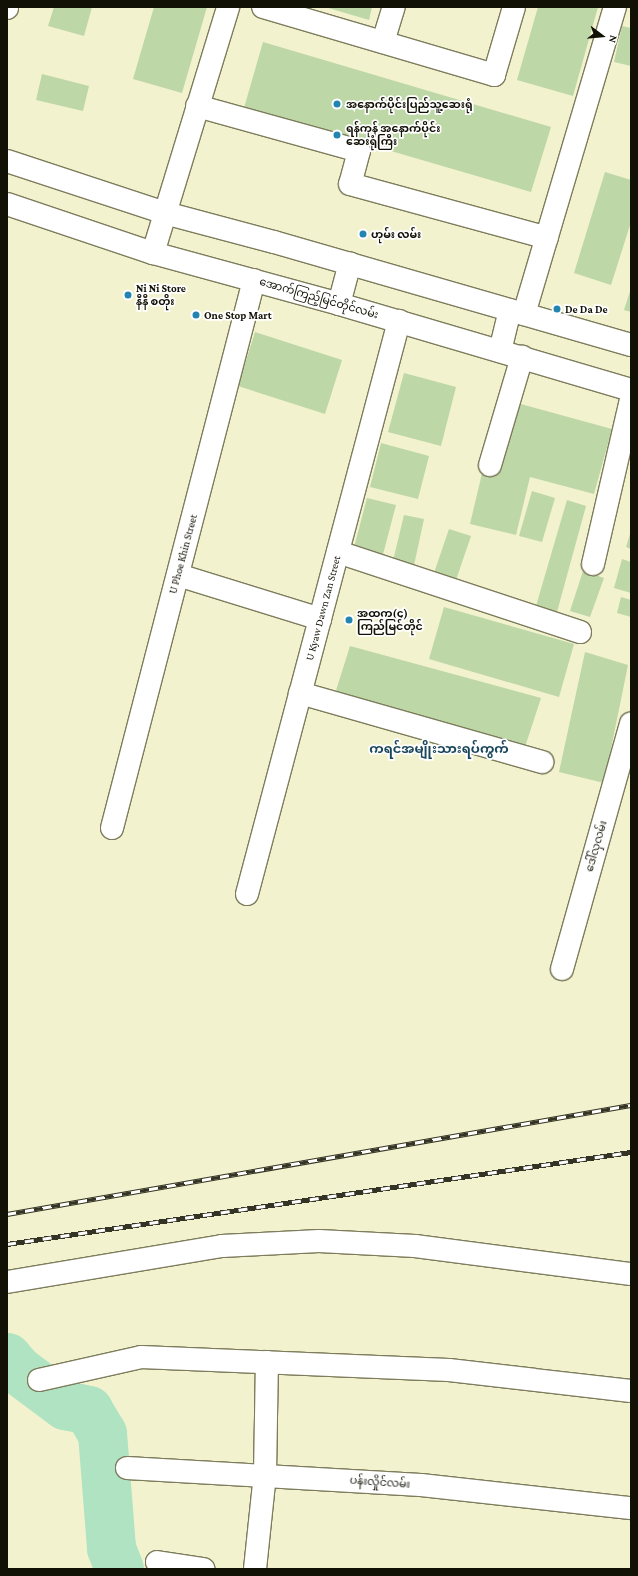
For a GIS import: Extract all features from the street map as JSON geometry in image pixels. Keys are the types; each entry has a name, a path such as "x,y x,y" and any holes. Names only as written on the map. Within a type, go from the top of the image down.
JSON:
{"street":[{"path":"153,253 228,7"},
{"path":"263,7 494,75 514,7"},
{"path":"383,42 394,7"},
{"path":"500,350 547,238 615,7"},
{"path":"198,106 359,151 350,184 547,238"},
{"path":"7,161 165,213 350,264 631,345"},
{"name":"အောက်ကြည့်မြင်တိုင်လမ်း","path":"7,204 153,253 522,356 631,390"},
{"path":"339,304 350,264"},
{"name":"U Phoe Khin Street","path":"112,828 254,280"},
{"name":"U Kyaw Dawn Zan Street","path":"247,894 399,321"},
{"path":"490,465 522,356"},
{"path":"593,564 631,399"},
{"path":"338,552 580,632"},
{"path":"178,576 320,619"},
{"path":"300,693 542,762"},
{"name":"ဒေါ်လှလမ်း","path":"562,969 631,723"},
{"path":"7,1282 222,1246 319,1241 415,1246 631,1274"},
{"path":"39,1380 141,1357 449,1370 631,1391"},
{"path":"255,1569 265,1474 268,1362"},
{"name":"ပန်းလှိုင်လမ်း","path":"127,1468 265,1474 421,1485 631,1508"},
{"path":"157,1562 202,1569"}],"building":[{"path":"54,7 92,7 84,36 48,26"},
{"path":"154,7 207,7 182,93 133,79"},
{"path":"325,7 372,7 369,20"},
{"path":"538,7 598,7 573,96 517,80"},
{"path":"622,26 631,28 631,66 614,62"},
{"path":"263,42 551,127 531,192 244,108"},
{"path":"42,74 89,86 83,111 36,100"},
{"path":"605,172 631,180 631,222 611,285 574,273"},
{"path":"631,288 631,312 624,310"},
{"path":"255,332 342,360 325,414 238,386"},
{"path":"404,373 456,387 441,446 388,432"},
{"path":"517,403 612,429 594,494 530,477 516,535 470,524 484,465"},
{"path":"381,443 429,456 418,499 370,487"},
{"path":"532,491 555,498 542,542 519,536"},
{"path":"367,498 396,505 381,562 352,555"},
{"path":"567,500 586,506 557,612 536,606"},
{"path":"404,515 424,519 413,570 392,565"},
{"path":"449,529 471,536 456,580 434,573"},
{"path":"631,531 631,549 626,547"},
{"path":"622,559 631,562 631,593 614,588"},
{"path":"583,571 604,578 590,617 570,611"},
{"path":"621,597 631,600 631,617 617,613"},
{"path":"444,607 574,644 559,697 429,659"},
{"path":"350,646 541,698 522,756 334,697"},
{"path":"585,652 628,665 604,783 559,772"}],"waterway":[{"path":"7,1357 18,1370 65,1405 88,1410 102,1433 111,1548 119,1569"}],"railway":[{"path":"7,1214 631,1105"},
{"path":"7,1244 631,1152"}],"place":[{"name":"အနောက်ပိုင်းပြည်သူ့ဆေးရုံ","path":"337,104"},
{"name":"ရန်ကုန် အနောက်ပိုင်း ဆေးရုံကြီး","path":"337,135"},
{"name":"ဟုမ်း လမ်း","path":"363,234"},
{"name":"Ni Ni Store နီနီ စတိုး","path":"128,295"},
{"name":"De Da De","path":"557,309"},
{"name":"One Stop Mart","path":"196,315"},
{"name":"အထက(၄) ကြည်မြင်တိုင်","path":"349,620"}],"district":[{"name":"ကရင်အမျိုးသားရပ်ကွက်","path":"439,749"}]}
